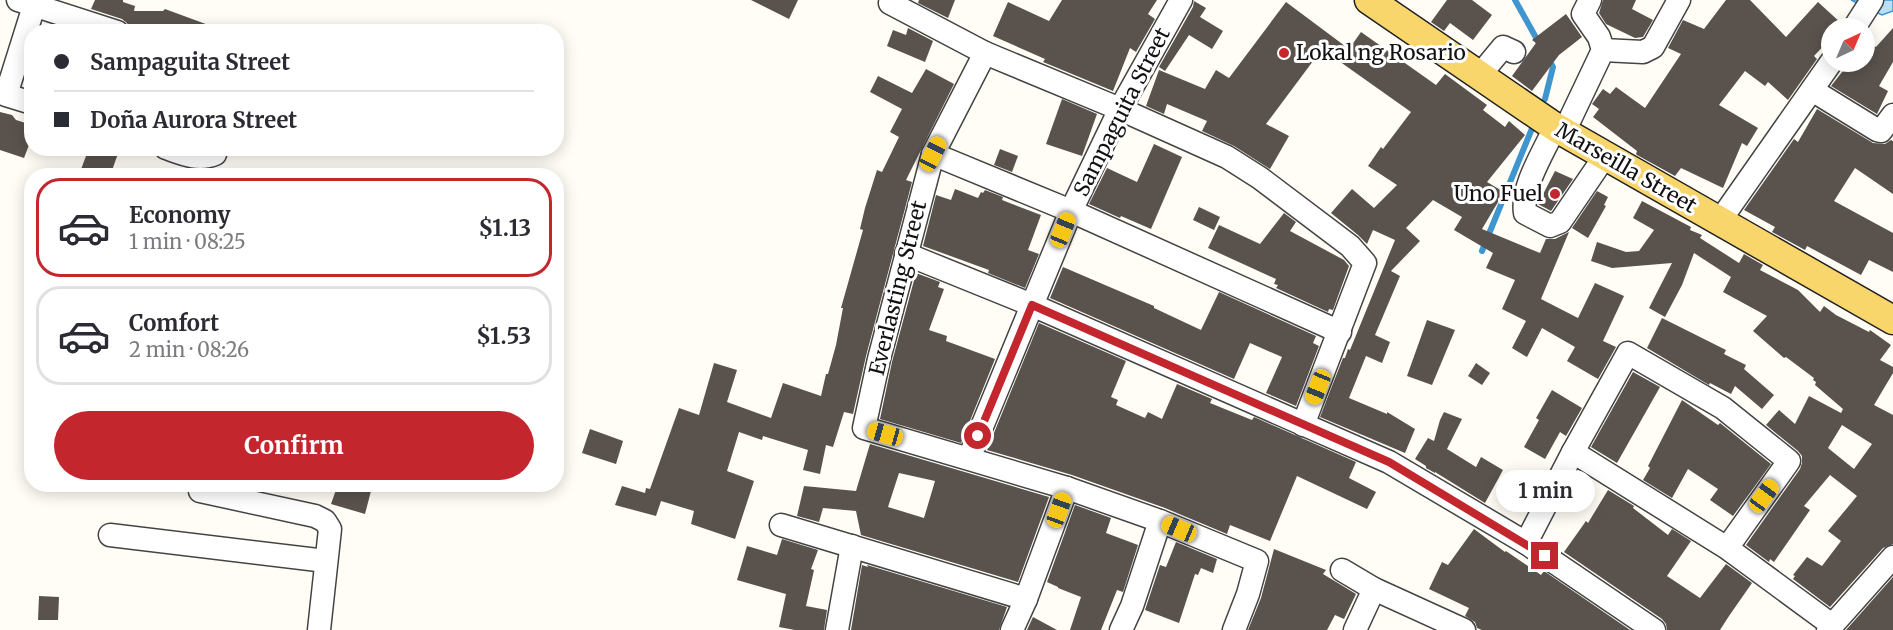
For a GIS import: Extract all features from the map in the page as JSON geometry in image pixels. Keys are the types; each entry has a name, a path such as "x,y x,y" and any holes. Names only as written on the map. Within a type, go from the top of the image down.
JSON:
{"main road":[{"name":"Marseilla Street","path":"1369,0 1559,130 1893,320"}],"street":[{"name":"Sampaguita Street","path":"969,458 1071,211 1120,109 1181,0"},
{"path":"1603,50 1643,52 1649,50 1653,47 1679,0"},
{"path":"1861,18 1871,2"},
{"path":"24,101 6,95 26,3 92,24"},
{"path":"890,3 985,53 1120,109 1227,157 1260,178 1350,246 1365,263 1303,425"},
{"path":"1582,5 1599,37 1603,50 1526,190 1523,202 1525,213 1550,226 1560,222 1605,156"},
{"path":"1479,76 1503,47 1514,52"},
{"name":"Everlasting Street","path":"969,458 864,428 879,359 933,154 985,53"},
{"path":"1719,222 1824,72"},
{"path":"1812,90 1877,130 1881,131 1893,115"},
{"path":"933,154 1071,211 1340,332"},
{"path":"187,156 209,156"},
{"path":"906,254 1032,305 1389,462 1526,543 1654,630"},
{"path":"1526,543 1628,353 1723,408 1789,461 1727,548"},
{"path":"1574,452 1727,548 1830,627 1893,557"},
{"path":"969,458 1067,488 1160,521 1257,561 1248,594 1234,630"},
{"path":"1012,630 1026,599 1067,488"},
{"path":"205,492 315,516 326,521 330,529 320,630"},
{"path":"1121,630 1132,606 1160,521"},
{"path":"781,525 1026,599"},
{"path":"110,536 326,561"},
{"path":"837,630 852,546"},
{"path":"1342,570 1374,589 1464,630"},
{"path":"1355,630 1374,589"}],"water":[{"path":"1851,0 1893,0 1893,11 1882,15"}],"building":[{"path":"95,0 123,0 135,6 134,11 163,11 165,9 206,24 127,24 122,19 91,9"},
{"path":"751,0 798,0 789,19"},
{"path":"919,0 955,0 948,18 918,3"},
{"path":"1062,0 1157,0 1148,14 1155,19 1136,52 1130,48 1113,91 1043,62 1045,59 993,36 1008,2 1049,21"},
{"path":"1447,0 1472,0 1492,15 1473,40 1450,23 1444,31 1431,22"},
{"path":"1603,0 1636,0 1632,9 1653,20 1643,37 1635,38 1606,24 1599,13"},
{"path":"1726,0 1750,0 1786,37 1818,2 1835,18 1821,18 1821,49 1814,56 1817,59 1788,100 1768,82 1765,86 1745,71 1719,105 1758,128 1747,146 1742,143 1723,188 1681,168 1675,176 1637,155 1637,151 1593,117 1599,109 1592,104 1603,89 1610,94 1616,87 1645,108 1681,54 1668,48 1683,20 1704,29"},
{"path":"1194,1 1206,8 1200,17 1223,31 1212,49 1189,35 1165,71 1159,67 1193,7"},
{"path":"1286,2 1349,49 1361,32 1436,85 1445,74 1487,105 1483,110 1505,127 1509,121 1525,135 1487,182 1504,192 1482,229 1540,253 1546,239 1555,239 1569,232 1541,299 1578,318 1595,283 1624,296 1603,341 1616,347 1598,379 1567,361 1575,347 1542,328 1527,357 1512,348 1526,321 1502,309 1515,280 1486,268 1493,253 1454,230 1462,217 1433,200 1406,228 1420,241 1391,271 1400,276 1375,335 1390,342 1382,363 1366,356 1349,398 1387,414 1387,412 1415,429 1405,453 1320,417 1343,358 1348,349 1350,350 1395,240 1373,230 1367,244 1331,213 1352,189 1374,208 1397,185 1368,166 1411,112 1322,49 1266,124 1289,136 1270,169 1234,146 1202,131 1207,121 1167,104 1164,114 1146,106 1159,70 1205,89 1216,70 1229,78"},
{"path":"1566,14 1582,37 1559,55 1532,91 1512,76 1536,43 1532,40"},
{"path":"908,28 933,41 925,62 887,46 893,30 906,35"},
{"path":"1893,28 1893,62 1879,86 1888,91 1877,114 1831,86 1842,72 1875,72 1876,47"},
{"path":"926,69 954,84 906,180 912,182 853,414 844,412 833,447 826,445 820,474 803,470 808,450 763,436 762,440 739,432 727,471 754,481 735,539 691,524 694,511 661,501 656,516 615,505 622,486 645,493 646,488 650,489 679,408 699,415 714,363 737,370 727,402 771,418 783,383 821,396 836,345 843,308 841,308 863,230 860,229 865,208 877,170 882,172 899,137 890,132 902,109 870,92 878,76 912,93"},
{"path":"1062,99 1097,114 1082,156 1046,144"},
{"path":"1817,109 1873,143 1885,144 1893,141 1893,194 1855,168 1834,201 1893,233 1893,272 1869,260 1861,275 1807,246 1805,250 1772,232 1775,227 1744,210 1794,139 1798,142"},
{"path":"0,112 12,115 16,120 24,122 25,156 24,158 0,150"},
{"path":"1154,144 1182,157 1151,229 1089,204 1107,168 1137,182"},
{"path":"1000,149 1018,156 1012,172 994,165"},
{"path":"86,156 117,156 113,168 82,168"},
{"name":"Uno Fuel","path":"1555,171 1573,179 1551,211 1538,204"},
{"path":"955,189 978,198 985,190 1003,197 1002,200 1041,215 1028,250 1039,254 1025,288 988,273 989,270 923,246 936,195 951,200"},
{"path":"1597,191 1608,197 1604,205 1606,206 1588,238 1572,228"},
{"path":"1642,201 1691,227 1690,230 1702,235 1700,238 1739,263 1744,254 1763,265 1760,270 1798,290 1820,312 1824,306 1836,315 1869,332 1870,330 1891,345 1880,360 1893,367 1893,373 1874,405 1893,415 1893,544 1883,548 1830,607 1793,579 1795,576 1793,575 1807,557 1822,566 1841,541 1828,531 1857,496 1830,475 1804,506 1810,510 1774,562 1770,559 1769,562 1746,545 1802,463 1802,456 1798,451 1766,425 1779,410 1795,424 1809,396 1841,413 1843,409 1815,385 1814,378 1786,357 1784,358 1753,331 1767,316 1723,292 1731,277 1694,253 1682,285 1665,317 1649,308 1672,263 1612,268 1591,261 1597,242 1626,252 1639,251 1654,230 1633,218","holes":["1842,425 1872,444 1854,469 1828,448"]},
{"path":"1199,207 1220,217 1214,230 1193,220"},
{"path":"1284,213 1296,222 1290,231 1344,260 1349,266 1333,310 1329,309 1328,312 1276,288 1278,285 1274,284 1276,279 1208,248 1219,225 1260,244"},
{"path":"1063,267 1154,306 1201,330 1219,292 1316,336 1313,343 1319,346 1296,406 1266,393 1282,357 1250,343 1234,379 1050,298"},
{"path":"916,273 940,282 938,287 944,289 929,330 947,336 946,341 995,359 961,443 880,419 892,362"},
{"path":"1662,318 1726,350 1724,354 1746,365 1744,369 1774,395 1762,409 1735,386 1731,394 1710,383 1709,385 1647,348"},
{"path":"1427,320 1455,330 1432,385 1407,376"},
{"path":"1039,323 1126,361 1111,397 1118,400 1116,405 1145,418 1148,412 1162,419 1177,384 1212,399 1210,403 1252,420 1254,417 1356,462 1349,478 1376,492 1367,509 1297,476 1270,541 1230,525 1227,534 1165,508 1072,475 987,450"},
{"path":"1476,363 1490,373 1482,385 1468,376"},
{"path":"1633,372 1660,387 1617,463 1591,447"},
{"path":"1552,390 1582,408 1566,436 1560,432 1545,459 1524,447 1539,420 1536,418"},
{"path":"1682,400 1718,425 1720,423 1771,464 1733,516 1710,500 1718,489 1688,469 1672,498 1643,480"},
{"path":"1444,412 1462,419 1447,449 1476,467 1481,457 1503,470 1485,503 1415,459 1428,438 1434,441"},
{"path":"590,429 623,441 616,464 582,453"},
{"path":"870,444 1049,497 1018,582 861,535 856,511 823,508 819,522 797,516 804,486 856,491","holes":["899,473 935,481 924,518 888,507"]},
{"path":"1608,490 1634,506 1633,508 1668,535 1672,529 1691,541 1667,576 1700,598 1726,564 1752,583 1720,630 1667,630 1662,619 1564,552 1586,521 1588,523"},
{"path":"335,492 371,492 365,514 331,504"},
{"path":"1075,505 1111,518 1106,533 1138,545 1123,592 1117,590 1101,630 1070,630 1081,597 1047,582"},
{"path":"1474,529 1541,575 1544,571 1630,630 1482,630 1477,628 1475,622 1465,616 1469,608 1429,589 1442,562 1448,565"},
{"path":"782,539 818,550 811,569 814,570 806,606 827,610 824,630 795,630 779,627 786,594 737,580 747,546 777,555"},
{"path":"1176,542 1217,559 1213,573 1201,568 1198,575 1195,574 1179,623 1145,610 1160,565 1166,567"},
{"path":"1274,549 1326,570 1323,574 1356,594 1344,619 1335,615 1327,630 1248,630 1261,598"},
{"path":"862,565 1007,607 999,630 851,630"},
{"path":"1893,577 1893,630 1846,630"},
{"path":"39,596 59,597 58,620 38,620"},
{"path":"1033,617 1057,630 1027,630"}],"waterway":[{"path":"1515,0 1539,43"},
{"path":"1545,99 1553,67 1549,60"},
{"path":"1482,251 1533,126"}],"place":[{"name":"Lokal ng Rosario","path":"1284,53"},
{"name":"Uno Fuel","path":"1555,194"}],"route":[{"path":"978,436 1032,305 1389,462 1545,556"}]}
